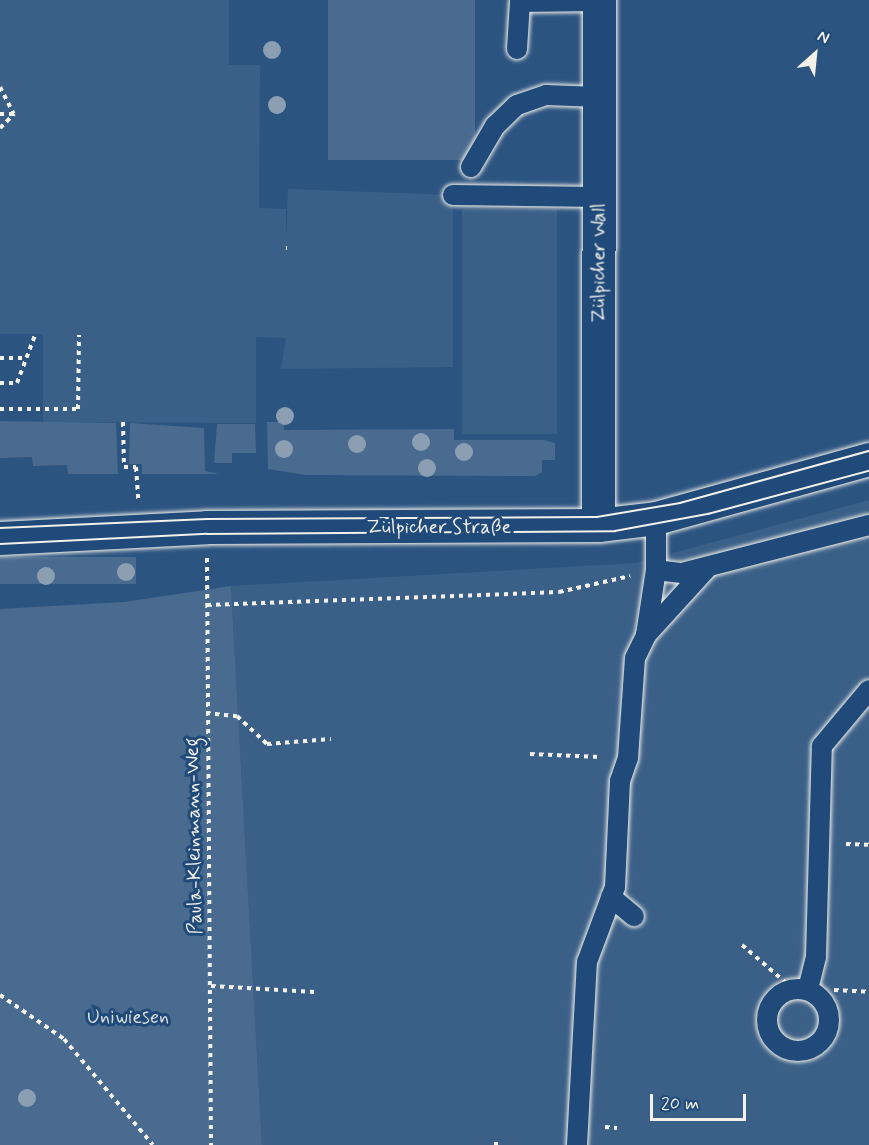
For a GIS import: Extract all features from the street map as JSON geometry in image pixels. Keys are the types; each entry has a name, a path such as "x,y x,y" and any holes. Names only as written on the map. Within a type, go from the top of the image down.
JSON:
{"street":[{"name":"Zülpicher Wall","path":"598,525 599,0"},
{"name":"Zülpicher Straße","path":"0,538 207,527 598,525 656,518 869,459"}],"lane":[{"path":"517,49 520,2 599,0"},
{"path":"471,167 495,126 517,105 546,95 599,97"},
{"path":"453,195 599,197"},
{"path":"646,635 656,570 656,518"},
{"path":"656,570 682,573 707,568 869,525"},
{"path":"577,1145 587,962 611,897 620,781 628,758 635,658 646,635 707,568"},
{"path":"800,989 816,956 822,746 869,690"},
{"path":"611,897 634,916"}],"path":[{"path":"0,87 14,114"},
{"path":"0,114 14,114"},
{"path":"0,128 14,114"},
{"path":"0,383 17,383 35,334"},
{"path":"0,409 78,409 79,334"},
{"path":"0,358 27,358"},
{"path":"123,422 124,467 136,467 139,529"},
{"name":"Paula-Kleinmann-Weg","path":"207,527 206,713 211,986 211,1145"},
{"path":"207,605 559,592 656,570"},
{"path":"206,713 237,716 267,744 331,739"},
{"path":"530,754 628,758"},
{"path":"742,945 800,989"},
{"path":"211,986 315,992"},
{"path":"858,991 869,992"},
{"path":"0,995 64,1039 153,1145"}],"shaded area":[{"path":"0,0 229,0 229,65 260,65 259,208 286,209 286,245 288,189 453,195 453,367 281,369 286,338 256,337 256,423 43,422 43,334 0,334"},
{"path":"462,209 557,209 557,434 462,434"},
{"path":"869,500 869,1145 262,1145 231,586 636,563"}],"green space":[{"path":"328,0 475,0 475,160 328,160"},
{"path":"0,421 116,423 118,474 68,474 67,465 33,466 32,457 0,458"},
{"path":"267,422 284,422 284,430 454,429 454,440 544,440 555,443 555,460 542,460 542,472 535,476 306,475 268,469"},
{"path":"130,423 204,428 205,471 219,474 142,474 142,464 129,464"},
{"path":"217,424 255,424 256,453 232,453 232,463 214,463"},
{"path":"0,557 136,557 136,584 0,584"},
{"name":"Uniwiesen","path":"231,586 262,1145 0,1145 0,609 124,602"}],"tram line":[{"path":"0,528 207,519 597,517 680,503 869,451"},
{"path":"0,544 207,534 615,531 708,514 869,471"}]}
